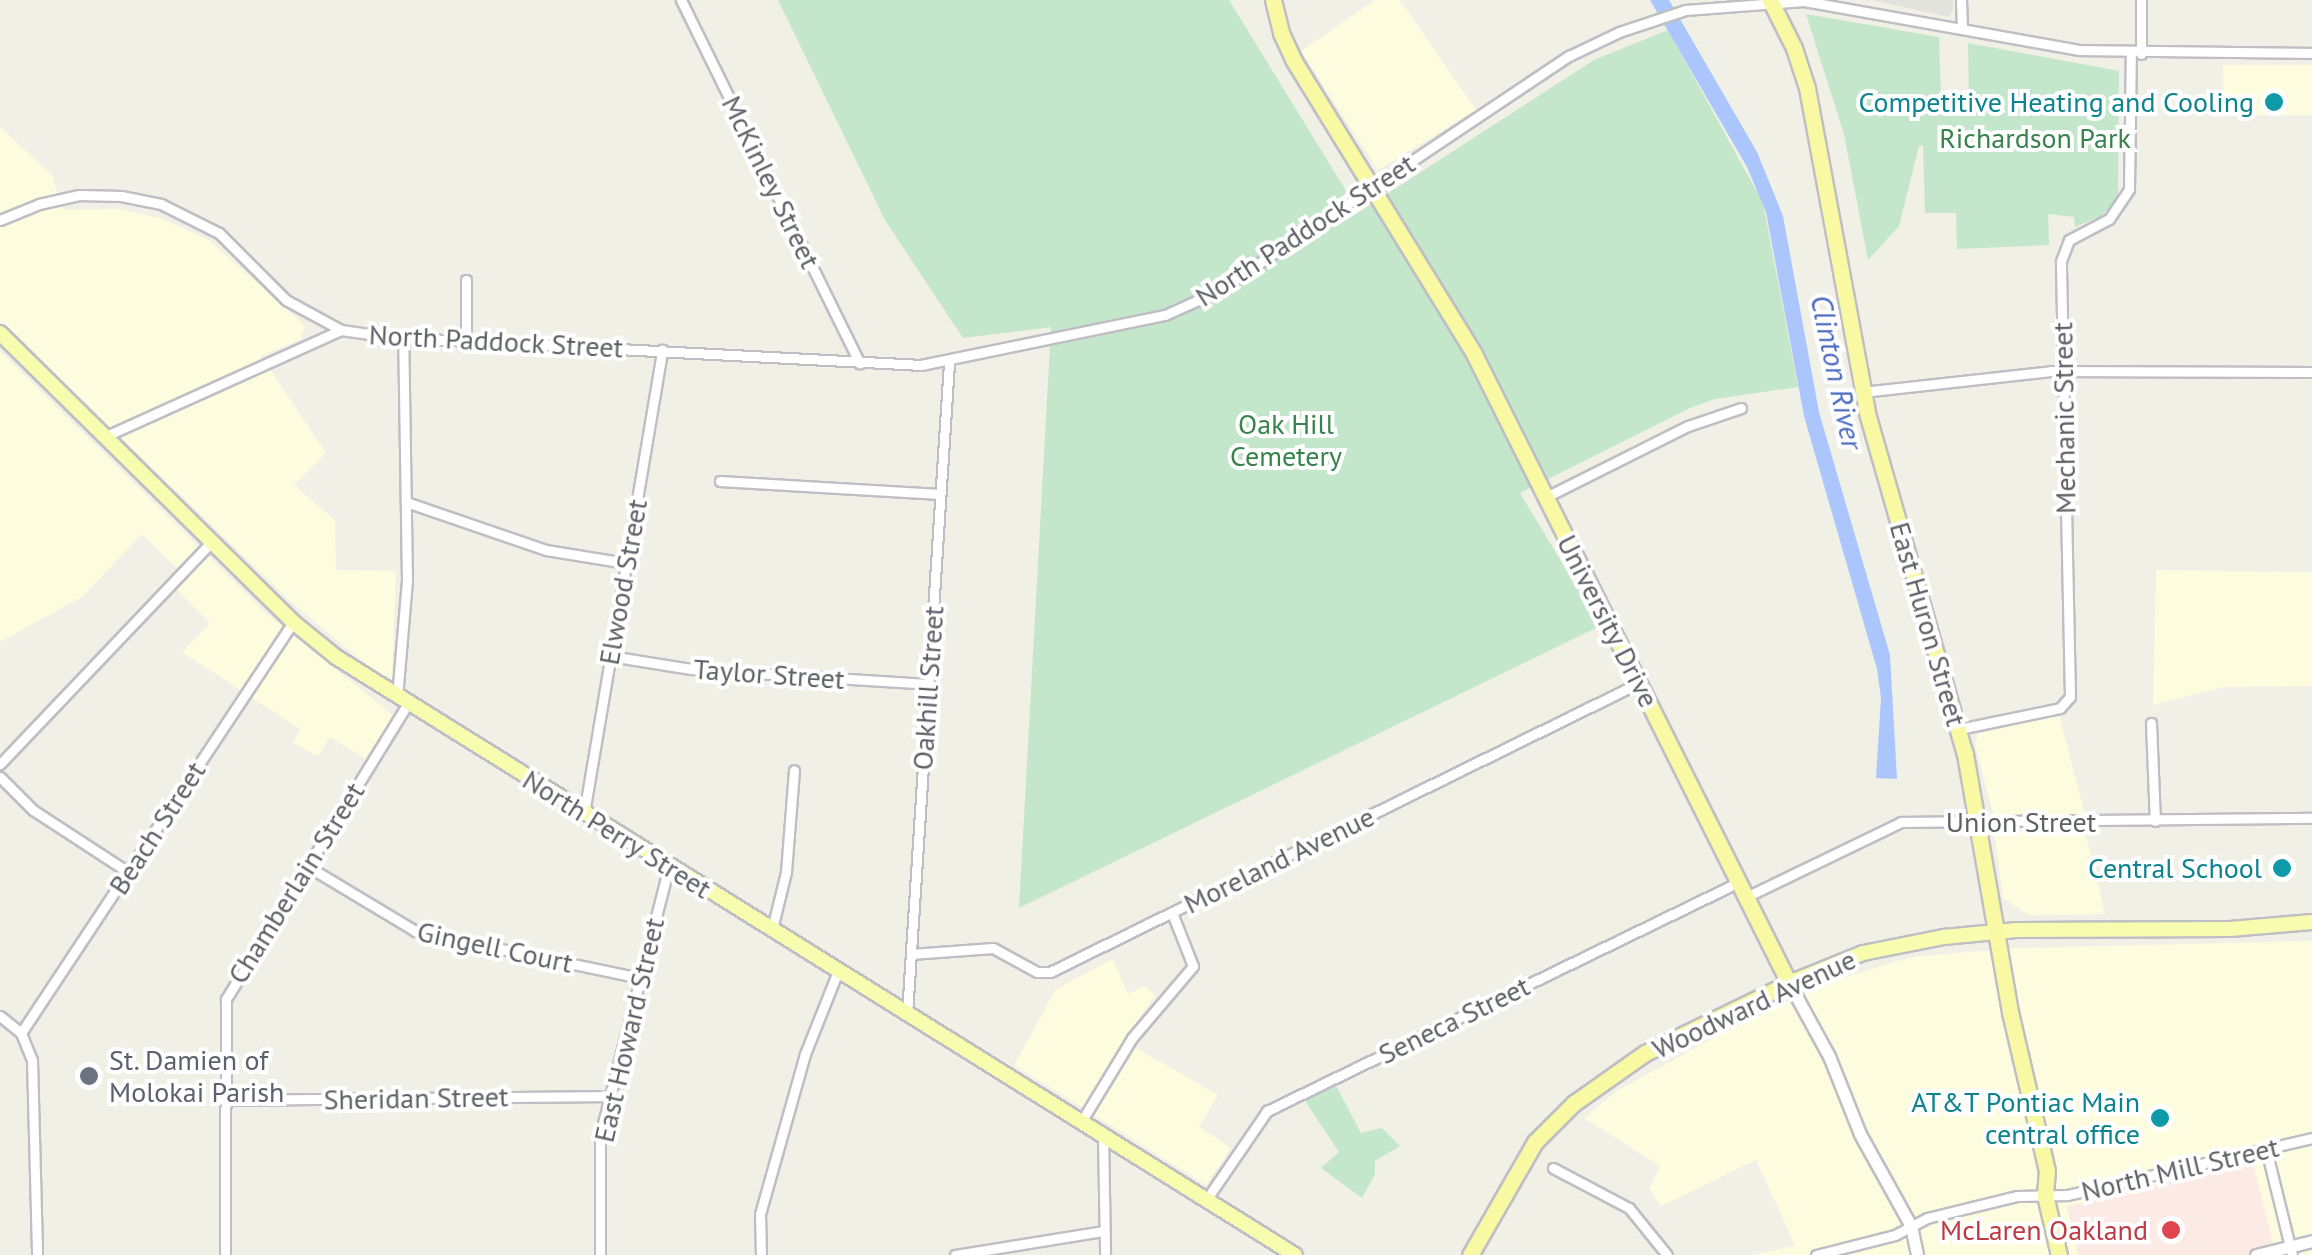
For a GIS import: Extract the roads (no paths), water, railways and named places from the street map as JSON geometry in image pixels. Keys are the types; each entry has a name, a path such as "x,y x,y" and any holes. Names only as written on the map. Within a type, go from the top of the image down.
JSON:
{"highway":[{"name":"University Drive","path":"1273,0 1287,48 1460,328 1789,983"},
{"name":"East Huron Street","path":"1770,0 1794,48 1807,88 1862,392 1959,729 1996,932 2047,1171 2045,1195 2058,1255"},
{"name":"Woodward Avenue","path":"1470,1255 1535,1142 1574,1103 1646,1053 1789,983"}],"main road":[{"name":"North Perry Street","path":"0,334 293,622 336,657 1295,1255"},
{"name":"Woodward Avenue","path":"1789,983 1884,947 1996,932 2230,929 2312,922"}],"street":[{"name":"McKinley Street","path":"681,0 860,363"},
{"name":"North Paddock Street","path":"106,436 341,330 403,338 860,363 948,363 1190,306 1556,64 1652,20 1686,10 1770,0 1850,6 2061,47 2136,53 2312,53"},
{"path":"1961,0 1962,28"},
{"name":"Mechanic Street","path":"1959,729 2060,708 2070,697 2060,267 2064,248 2074,236 2116,213 2132,179 2140,0"},
{"path":"0,220 39,204 79,195 121,196 166,206 213,229 286,300 341,330"},
{"path":"466,280 466,341"},
{"name":"Chamberlain Street","path":"225,1255 226,999 402,700 407,580 403,338"},
{"name":"Elwood Street","path":"584,813 662,350"},
{"name":"Oakhill Street","path":"907,1014 948,363"},
{"path":"1862,392 2063,372 2312,372"},
{"path":"1546,497 1688,426 1742,408"},
{"path":"720,481 940,494"},
{"path":"406,502 546,550 626,564"},
{"path":"0,764 212,540"},
{"name":"Beach Street","path":"21,1034 293,622"},
{"name":"Taylor Street","path":"610,656 690,669 928,684"},
{"name":"Moreland Avenue","path":"911,954 993,948 1047,973 1639,683"},
{"path":"2151,722 2155,821"},
{"path":"772,930 786,872 794,770"},
{"path":"0,777 33,810 128,872"},
{"name":"Union Street","path":"1743,890 1897,823 2312,818"},
{"name":"Gingell Court","path":"307,866 415,931 640,978"},
{"name":"East Howard Street","path":"600,1255 599,1148 669,866"},
{"name":"Seneca Street","path":"1206,1200 1267,1111 1743,890"},
{"path":"1081,1122 1133,1036 1194,966 1172,913"},
{"path":"761,1255 760,1214 805,1054 838,971"},
{"name":"University Drive","path":"1789,983 1829,1056 1868,1151 1911,1226 1918,1255"},
{"path":"0,1016 21,1034 32,1065 37,1255"},
{"name":"Sheridan Street","path":"223,1100 610,1096"},
{"path":"1103,1136 1105,1255"},
{"name":"North Mill Street","path":"1816,1255 1927,1218 2017,1196 2068,1195 2312,1138"},
{"path":"2266,1149 2291,1251"},
{"path":"1553,1168 1629,1208 1667,1255"},
{"path":"956,1255 1104,1231"},
{"path":"2256,1255 2291,1251 2312,1241"}],"water":[{"path":"1650,0 1669,0 1757,152 1783,216 1819,412 1890,655 1897,779 1876,778 1881,698 1877,669 1804,416 1766,212 1747,167"}],"place":[{"name":"Competitive Heating and Cooling","path":"2274,102"},
{"name":"Central School","path":"2282,868"},
{"name":"St. Damien of Molokai Parish","path":"89,1076"},
{"name":"AT&T Pontiac Main central office","path":"2160,1118"},
{"name":"McLaren Oakland","path":"2171,1230"}],"park label":[{"name":"Richardson Park","path":"2035,138"},
{"name":"Oak Hill Cemetery","path":"1286,440"}],"water label":[{"name":"Clinton River","path":"1837,372"}]}
